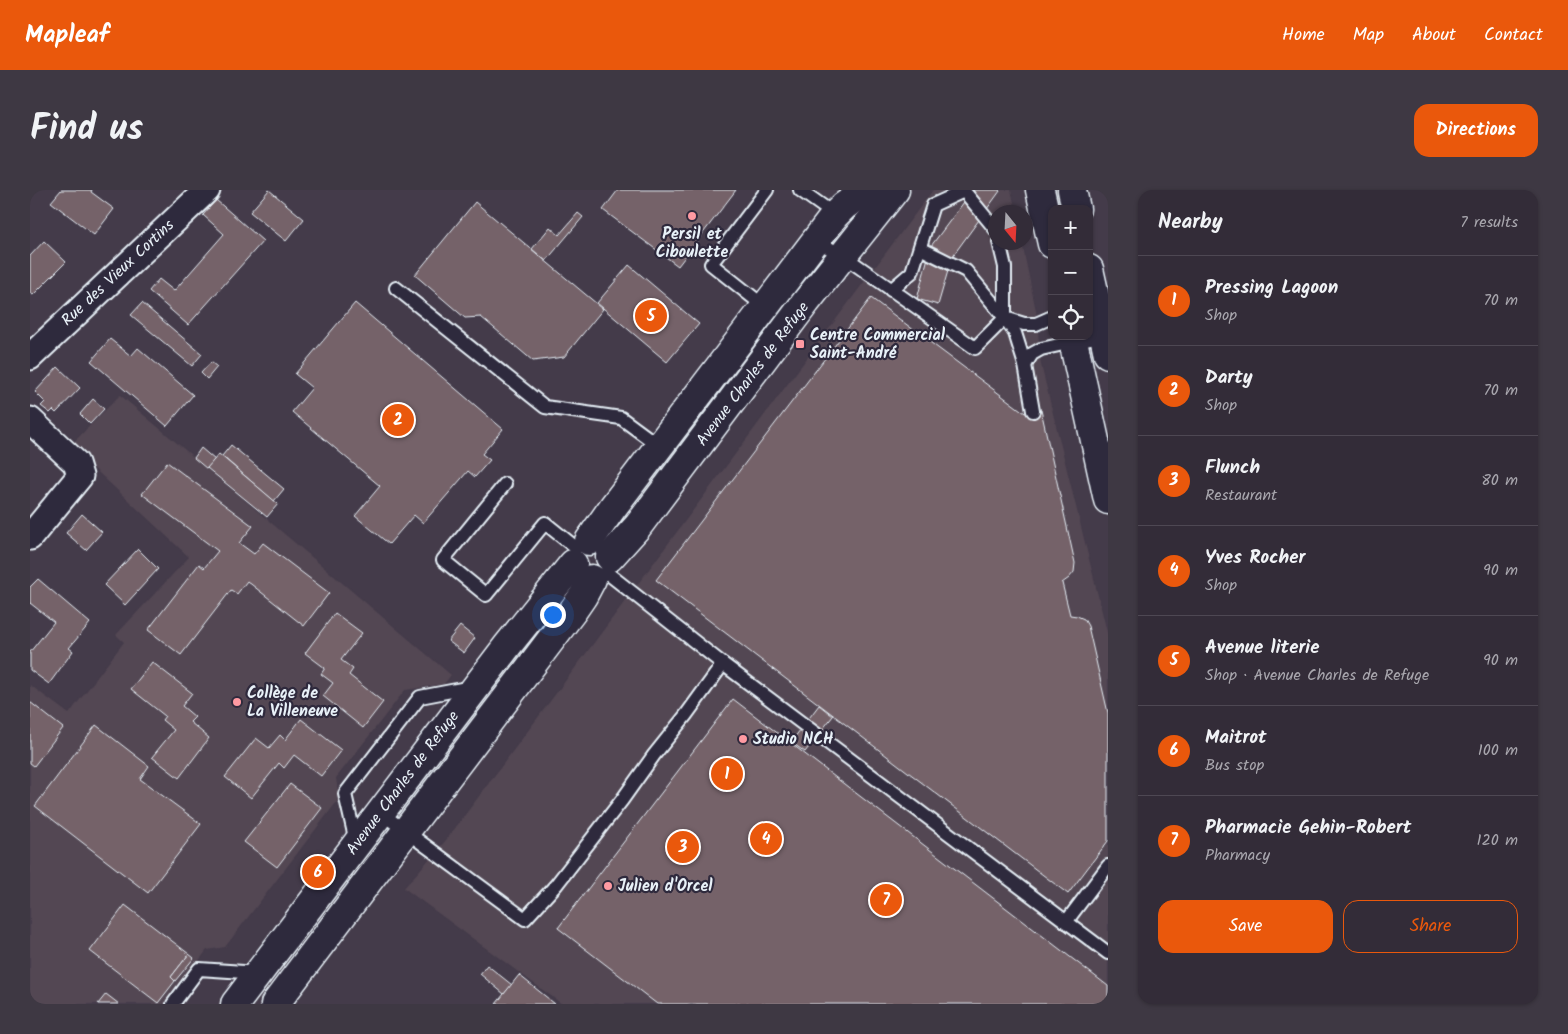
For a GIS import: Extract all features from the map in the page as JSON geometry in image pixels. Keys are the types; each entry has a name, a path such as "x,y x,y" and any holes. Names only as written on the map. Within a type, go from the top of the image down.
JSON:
{"street":[{"name":"Rue des Vieux Cortins","path":"30,357 207,190"},
{"name":"Avenue Charles de Refuge","path":"275,1004 572,612 583,596 591,560 659,446 835,214 867,190"},
{"name":"Avenue Charles de Refuge","path":"235,1004 548,593 638,526 842,255 895,190"},
{"path":"1040,190 1048,226"},
{"path":"1072,190 1075,205"},
{"path":"1093,283 1106,345"},
{"path":"1073,340 1108,500"},
{"path":"30,420 76,463 80,476 30,537"}],"lane":[{"path":"766,307 711,264 767,190"},
{"path":"800,190 835,214"},
{"path":"891,290 912,272 932,205 964,190 988,220"},
{"path":"816,241 842,255 975,348 1004,318 1005,267 1001,250"},
{"path":"920,248 966,271 1015,333 1026,364 1033,411"},
{"path":"396,288 545,407 621,418 659,446"},
{"path":"1004,318 1024,324 1036,324 1048,319"},
{"path":"1026,364 1032,354 1070,340"},
{"path":"1078,340 1106,345"},
{"path":"505,484 444,560 486,595 545,523 723,664 1108,953"},
{"path":"381,813 525,919 556,884 622,800 723,664"},
{"path":"357,844 345,794 420,696 477,686"},
{"path":"1066,922 1108,866"},
{"path":"173,1004 199,969 259,973"}],"shaded area":[{"path":"933,190 1011,190 1014,205 988,205 988,250 1023,250 1036,311 1041,365 1108,636 1108,1004 562,1004 404,888 447,839"},
{"name":"Collège de La Villeneuve","path":"120,395 451,675 444,684 405,690 336,778 339,799 225,947 207,950 166,1004 30,1004 30,685 69,714 124,642 116,635 189,557 70,446"}],"building":[{"path":"61,190 92,190 91,192 114,209 94,235 51,202"},
{"path":"269,190 304,219 286,241 250,212"},
{"path":"618,190 736,190 678,266 603,210"},
{"path":"973,190 1000,191 952,257 938,305 917,299 931,246"},
{"path":"216,200 263,241 188,325 149,291 159,279 174,291 224,234 203,215"},
{"path":"475,202 603,309 564,357 533,361 481,317 465,318 415,275"},
{"path":"578,213 583,217 546,261 532,249 550,227 559,235"},
{"path":"44,241 66,262 33,295 30,293 30,256"},
{"path":"629,265 699,324 667,362 597,303"},
{"path":"871,298 1025,413 1041,410 1075,563 1074,572 1062,583 1070,615 1084,619 1088,626 1108,713 1108,841 1068,894 656,580"},
{"path":"142,303 202,354 192,366 131,315"},
{"path":"355,303 503,429 482,454 490,460 475,477 468,471 423,523 414,515 389,544 355,516 380,486 292,412 312,388 295,374"},
{"path":"110,339 131,356 138,348 193,395 167,426 91,361"},
{"path":"211,362 217,367 207,379 201,373"},
{"path":"58,367 80,388 56,413 53,410 50,413 41,406 45,402 35,392"},
{"path":"93,399 104,409 90,424 80,414"},
{"path":"231,445 284,489 274,501 222,456"},
{"path":"201,448 215,460 207,469 194,458"},
{"path":"219,454 278,504 267,517 207,468"},
{"path":"167,462 253,526 239,543 254,554 263,543 329,593 304,626 247,581 237,594 231,590 181,655 148,630 199,564 204,568 218,551 142,494"},
{"path":"82,514 102,532 86,550 66,533"},
{"path":"138,549 158,569 125,605 104,585"},
{"path":"38,579 90,623 69,648 73,651 49,684 30,670 30,652 54,622 30,603 30,587"},
{"path":"335,613 362,633 341,660 353,669 349,675 383,702 363,728 323,696 333,683 321,674 325,668 305,653"},
{"path":"460,626 475,638 464,653 448,641"},
{"path":"152,662 192,693 182,706 195,717 190,722 209,738 179,778 152,757 174,730 162,720 165,716 131,689"},
{"path":"733,699 1108,986 1108,1004 657,1004 558,928"},
{"path":"30,702 63,728 34,766 30,763"},
{"path":"819,705 833,716 805,752 791,742"},
{"path":"301,719 341,750 321,776 294,755 284,768 279,763 251,798 225,777 256,738 269,748 280,735 285,740"},
{"path":"96,725 149,766 140,779 201,824 148,893 35,806"},
{"path":"290,784 322,808 277,867 244,842"},
{"path":"125,905 189,954 171,977 175,981 158,1003 90,951"},
{"path":"189,954 194,958 175,981 171,977"},
{"path":"487,965 512,985 504,994 480,974"},
{"path":"519,975 555,1004 496,1004"},
{"path":"106,994 119,1004 98,1004"}],"place":[{"name":"Persil et Ciboulette","path":"692,216"},
{"name":"Avenue literie","path":"651,316"},
{"name":"Centre Commercial Saint-André","path":"800,344"},
{"name":"Darty","path":"398,420"},
{"name":"Collège de La Villeneuve","path":"237,702"},
{"name":"Studio NCH","path":"743,739"},
{"name":"Pressing Lagoon","path":"727,774"},
{"name":"Yves Rocher","path":"766,839"},
{"name":"Flunch","path":"683,847"},
{"name":"Maitrot","path":"318,872"},
{"name":"Julien d'Orcel","path":"608,886"},
{"name":"Pharmacie Gehin-Robert","path":"886,900"}]}
